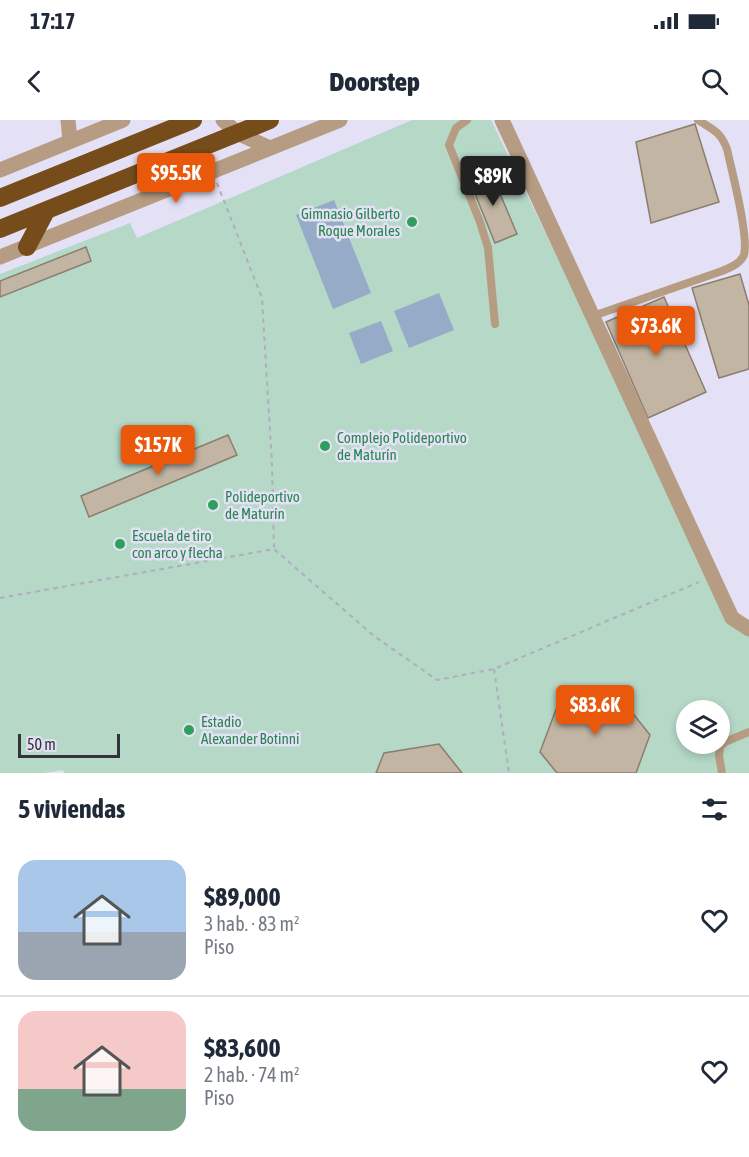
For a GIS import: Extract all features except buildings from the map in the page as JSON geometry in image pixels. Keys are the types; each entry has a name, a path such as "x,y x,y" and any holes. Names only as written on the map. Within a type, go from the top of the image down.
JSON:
{"highway":[{"path":"0,198 193,120"},
{"path":"0,229 270,120"},
{"path":"27,246 46,211"}],"street":[{"path":"68,120 70,141"},
{"path":"0,170 123,120"},
{"path":"223,120 237,133 270,148"},
{"path":"0,257 340,120"},
{"path":"502,120 732,618 749,629"}],"lane":[{"path":"467,120 456,128 449,145 488,248 495,324"},
{"path":"593,316 722,271 736,265 744,256 747,241 727,149 717,131 698,120"},
{"path":"722,773 720,747 749,732"}],"path":[{"path":"212,172 262,298 272,465 274,549 374,636 437,680 494,669 707,579"},
{"path":"0,598 274,549"},
{"path":"494,669 509,773"}],"green space":[{"name":"Complejo Polideportivo de Maturín","path":"412,120 491,120 732,618 749,634 749,773 64,773 63,770 44,773 0,773 0,274 130,223 137,238"}],"water":[{"path":"334,200 371,293 333,309 296,215"},
{"path":"439,293 454,330 409,348 394,311"},
{"path":"381,321 393,351 361,364 349,333"}],"place":[{"name":"Gimnasio Gilberto Roque Morales","path":"412,222"},
{"name":"Complejo Polideportivo de Maturín","path":"325,446"},
{"name":"Polideportivo de Maturín","path":"213,505"},
{"name":"Escuela de tiro con arco y flecha","path":"120,544"},
{"name":"Estadio Alexander Botinni","path":"189,730"}]}
